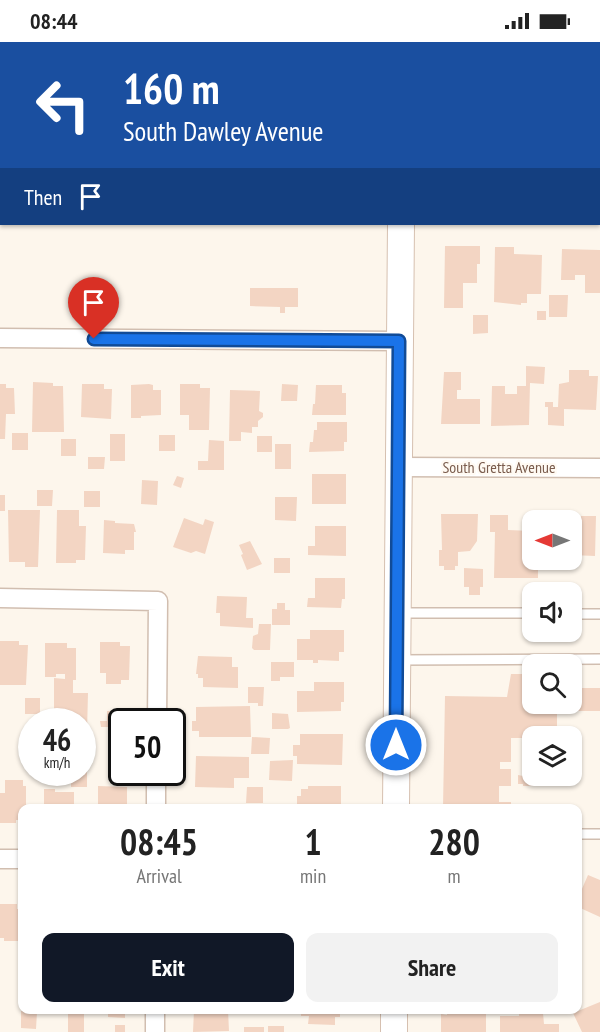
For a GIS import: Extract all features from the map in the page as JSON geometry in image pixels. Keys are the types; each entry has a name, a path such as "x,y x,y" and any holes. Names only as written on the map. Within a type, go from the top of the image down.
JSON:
{"main road":[{"path":"396,804 397,467 401,225"},
{"path":"394,1014 394,1032"}],"street":[{"path":"0,338 399,341"},
{"name":"South Gretta Avenue","path":"397,467 600,468"},
{"path":"0,598 158,601 157,708"},
{"path":"156,786 156,804"},
{"path":"0,859 18,859"},
{"path":"155,1014 155,1032"}],"lane":[{"path":"397,612 522,614"},
{"path":"582,614 600,614"},
{"path":"396,660 600,659"},
{"path":"582,834 600,834"}],"building":[{"path":"445,246 480,246 477,283 463,283 463,308 444,308"},
{"path":"495,247 514,247 514,254 542,255 541,294 527,294 527,303 521,303 521,305 494,302"},
{"path":"562,249 600,250 600,293 585,293 585,275 575,275 575,280 561,280"},
{"path":"250,288 298,288 298,307 285,307 285,313 280,313 280,307 250,306"},
{"path":"549,295 568,295 567,317 549,317"},
{"path":"537,311 546,311 546,320 537,320"},
{"path":"473,315 488,315 488,333 473,334"},
{"path":"526,366 545,367 544,384 530,383 529,425 491,426 492,386 505,386 505,394 517,394 517,386 526,386"},
{"path":"569,370 589,370 589,376 598,376 596,410 564,409 564,426 548,425 548,407 545,407 545,402 553,402 553,407 558,407 559,384 569,382"},
{"path":"444,372 461,372 461,390 457,390 457,399 480,399 480,424 441,424"},
{"path":"33,382 63,386 64,432 32,432"},
{"path":"0,384 6,384 6,388 14,388 15,414 6,414 5,439 0,439"},
{"path":"82,384 104,384 104,389 112,389 111,419 81,417"},
{"path":"180,384 200,384 200,388 210,388 209,430 189,430 189,415 180,415"},
{"path":"282,384 298,385 297,401 281,401"},
{"path":"131,385 153,385 153,390 161,390 161,415 131,418"},
{"path":"316,385 342,385 342,393 346,393 346,415 312,415"},
{"path":"230,390 260,391 259,411 263,413 263,417 258,421 258,427 252,427 252,433 241,432 241,441 229,441"},
{"path":"317,422 347,422 347,442 344,442 344,451 309,452 314,430 317,430"},
{"path":"12,433 28,433 28,450 12,450"},
{"path":"110,434 125,434 125,461 110,461"},
{"path":"159,435 175,435 175,451 159,451"},
{"path":"257,436 272,436 272,452 257,452"},
{"path":"61,439 76,439 76,456 61,456"},
{"path":"209,440 224,441 224,470 198,470 198,461 208,461"},
{"path":"275,444 291,444 291,469 275,469"},
{"path":"88,457 105,457 104,469 88,469"},
{"path":"312,474 346,474 346,504 312,504"},
{"path":"177,476 184,478 181,488 173,485"},
{"path":"142,480 158,481 157,505 141,504"},
{"path":"37,490 53,490 52,506 37,506"},
{"path":"84,491 100,491 100,507 84,507"},
{"path":"0,495 5,495 5,511 0,511"},
{"path":"275,497 297,497 296,521 275,520"},
{"path":"8,510 40,510 38,567 25,567 25,562 9,562"},
{"path":"57,510 79,510 79,526 86,526 85,560 76,560 76,563 56,563"},
{"path":"441,514 478,514 477,541 470,551 458,552 458,566 455,566 455,570 444,570 444,566 439,566 439,550 442,550"},
{"path":"490,515 508,515 508,530 522,531 522,570 538,570 538,578 494,578 495,532 490,532"},
{"path":"582,516 596,516 595,556 582,555"},
{"path":"184,518 203,525 205,519 214,522 205,554 196,551 191,553 173,547"},
{"path":"104,520 134,524 136,532 134,532 134,550 125,550 125,554 103,553"},
{"path":"315,526 346,526 346,556 308,555 308,546 315,546"},
{"path":"250,541 262,564 247,570 239,545"},
{"path":"274,558 290,558 290,573 274,573"},
{"path":"464,568 483,569 483,587 480,587 480,595 469,595 469,587 464,587"},
{"path":"315,578 345,578 345,599 342,599 341,608 307,607 308,598 315,598"},
{"path":"217,596 247,597 246,618 253,618 253,628 220,626 220,613 216,613"},
{"path":"277,603 285,603 285,610 290,610 290,625 272,625 272,609 277,609"},
{"path":"259,624 271,624 270,650 252,648 253,636 258,634"},
{"path":"310,630 344,630 344,652 339,652 339,661 318,660 318,663 313,663 313,660 297,660 297,639 310,639"},
{"path":"0,641 19,641 19,645 28,645 26,685 0,685"},
{"path":"100,642 120,642 120,646 130,646 129,680 121,680 121,684 106,684 106,673 100,673"},
{"path":"45,643 67,643 67,648 76,648 76,680 73,680 73,693 88,693 88,708 54,708 54,678 65,679 65,674 45,677"},
{"path":"198,656 232,657 232,667 238,667 238,688 203,687 203,678 198,678 196,674"},
{"path":"271,662 294,662 294,677 280,677 280,681 271,681"},
{"path":"511,674 522,674 522,714 557,714 557,726 522,726 522,738 511,738 511,762 500,762 500,769 511,769 511,786 499,786 499,802 511,802 511,804 443,804 445,696 507,697"},
{"path":"314,682 344,682 344,702 341,702 341,711 297,712 297,691 314,691"},
{"path":"248,687 264,687 263,706 258,706 258,703 248,703"},
{"path":"582,688 600,688 600,711 582,711"},
{"path":"25,698 40,698 40,708 25,708"},
{"path":"250,706 251,737 199,737 199,731 192,731 192,721 196,721 196,707"},
{"path":"108,711 108,727 101,727 100,721 107,721"},
{"path":"272,713 288,714 290,728 272,729"},
{"path":"300,734 343,734 342,765 297,764 297,756 293,756 293,745 300,745"},
{"path":"252,737 270,738 269,754 251,754"},
{"path":"196,756 249,757 249,778 234,778 234,788 195,787"},
{"path":"293,760 292,781 269,780 270,761"},
{"path":"518,775 522,776 522,784 518,784"},
{"path":"5,780 18,780 18,786 26,786 26,804 18,804 16,823 0,823 0,793 5,793"},
{"path":"98,786 127,787 127,804 98,804"},
{"path":"308,786 341,786 341,804 297,804 297,796 301,796 301,789 308,789"},
{"path":"247,787 263,787 263,803 246,803"},
{"path":"44,789 55,789 55,792 74,792 74,804 44,804"},
{"path":"588,875 600,880 600,917 582,909 582,889"},
{"path":"0,904 17,904 18,941 4,941 4,938 0,938"},
{"path":"600,1002 600,1032 582,1032 573,1014 582,1014 582,1009"},
{"path":"21,1014 37,1014 36,1029 21,1028"},
{"path":"68,1014 84,1014 84,1032 68,1032"},
{"path":"108,1014 125,1014 125,1018 108,1017"},
{"path":"194,1014 228,1014 229,1031 193,1032"},
{"path":"301,1014 340,1014 340,1017 335,1017 335,1025 308,1024 309,1016 301,1016"},
{"path":"441,1014 486,1014 486,1032 441,1032"},
{"path":"519,1014 543,1014 544,1024 559,1024 559,1032 500,1032 500,1016 519,1016"},
{"path":"115,1025 125,1025 125,1032 115,1032"},
{"path":"268,1026 284,1026 284,1032 268,1032"},
{"path":"244,1027 264,1027 264,1032 244,1032"}],"route":[{"path":"94,339 399,341 396,745"}]}
